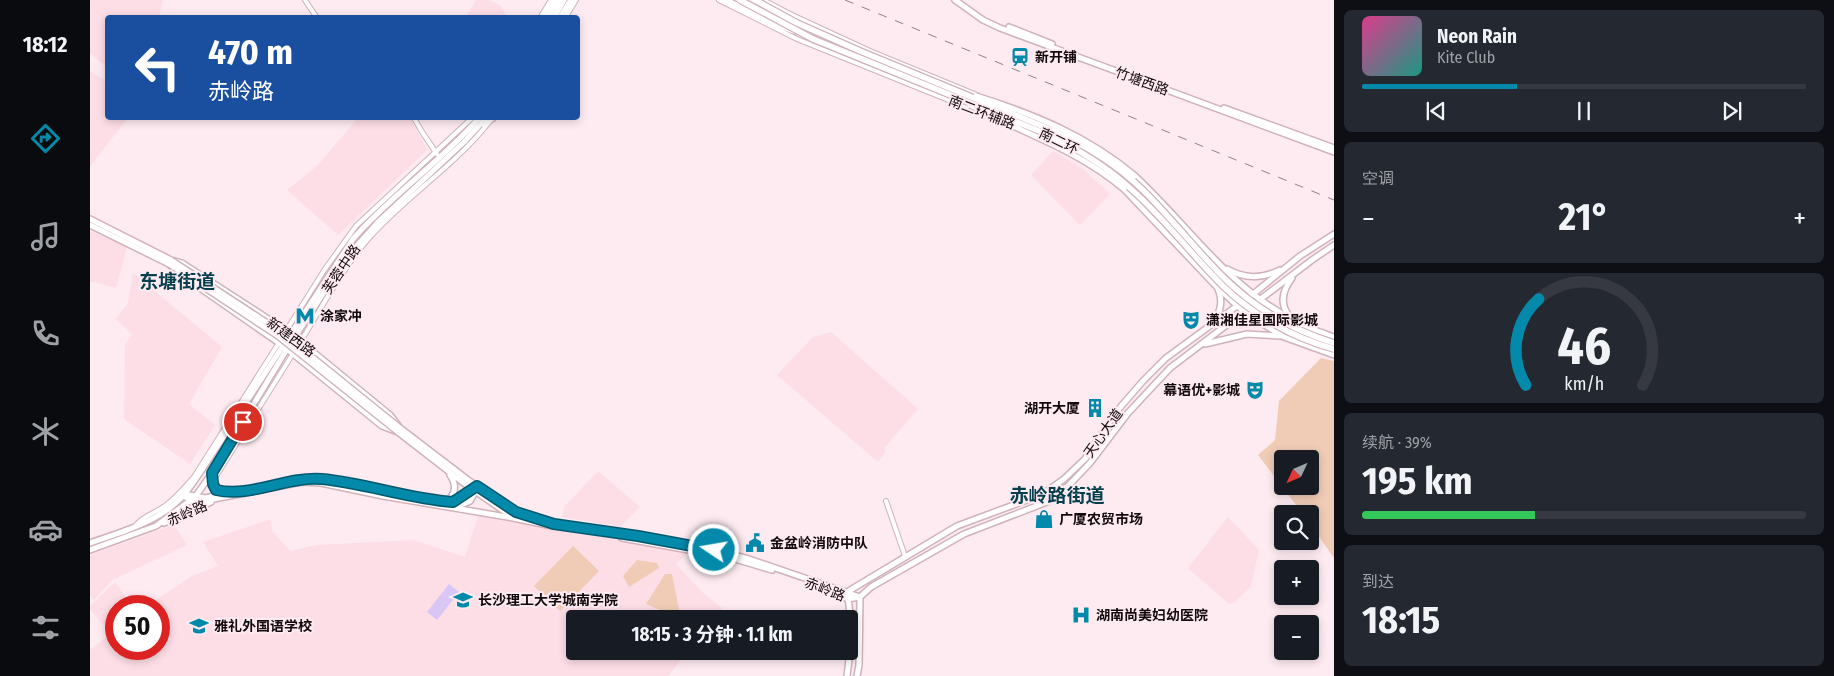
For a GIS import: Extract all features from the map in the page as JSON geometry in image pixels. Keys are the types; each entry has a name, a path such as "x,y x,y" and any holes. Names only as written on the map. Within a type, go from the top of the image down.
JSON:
{"highway":[{"path":"546,15 555,0"},
{"path":"562,15 571,0"},
{"path":"726,0 813,39"},
{"name":"南二环","path":"740,0 813,39 1054,131 1106,160 1143,191 1220,274 1246,297 1291,326 1334,343"},
{"name":"南二环","path":"755,0 824,36 1064,142 1098,162 1140,197 1205,268 1239,300 1284,330 1334,349"}],"main road":[{"path":"551,15 560,0"},
{"path":"556,15 564,0"},
{"name":"竹塘西路","path":"955,0 983,20 1000,28 1334,152"},
{"name":"竹塘西路","path":"959,0 984,17 1002,25 1334,148"},
{"path":"952,92 988,115 1064,148 1094,167 1124,189 1134,199"},
{"path":"952,92 1007,106 1057,126 1096,146 1136,176 1146,186"},
{"path":"469,129 472,120"},
{"name":"芙蓉中路","path":"90,543 151,520 167,510 183,495 353,239 437,155 477,120"},
{"name":"芙蓉中路","path":"290,334 362,238 384,215 487,120"},
{"name":"南二环辅路","path":"1146,186 1216,262 1252,295 1296,322 1334,337"},
{"name":"南二环辅路","path":"1134,199 1216,286 1244,312 1284,337 1334,355"},
{"name":"新建西路","path":"90,219 170,262 278,336 513,518"},
{"name":"新建西路","path":"90,225 170,262 182,263 290,334 390,415 399,430 447,470 475,488"},
{"name":"天心大道","path":"847,592 957,526 1043,494 1064,479 1085,459 1118,411 1143,381 1171,354 1252,295 1316,244 1334,234"},
{"name":"天心大道","path":"860,597 964,534 1047,502 1062,491 1090,463 1128,413 1170,368 1334,245"},
{"name":"新建西路","path":"170,262 177,272 283,345 382,426 399,430"},
{"path":"1216,262 1236,274 1250,277 1270,274 1291,263"},
{"path":"1296,322 1285,310 1282,299 1286,288 1297,271"},
{"path":"1207,328 1220,310 1221,300 1216,286"},
{"path":"1197,346 1247,334 1284,337"},
{"name":"芙蓉中路","path":"90,550 156,526 193,499 212,473 283,345"},
{"path":"446,501 454,494 455,487 454,480 447,470"},
{"path":"212,473 216,490 229,493"},
{"name":"赤岭路","path":"193,499 298,480 322,479 446,501"},
{"name":"赤岭路","path":"183,495 198,502 302,482 321,483 383,496 456,507 540,524 731,557 836,591 848,599 860,597"},
{"path":"446,501 453,502 475,488"},
{"path":"456,507 470,501 475,488"},
{"name":"赤岭路","path":"475,488 516,512 554,524 697,546 748,559 860,597"},
{"name":"赤岭路","path":"156,526 218,499"},
{"path":"847,592 849,610"},
{"path":"857,676 859,665 860,597"},
{"path":"847,676 849,660"}],"street":[{"path":"305,0 314,15"},
{"path":"542,15 551,0"},
{"path":"567,15 576,0"},
{"name":"南二环辅路","path":"719,0 797,40 1024,129 1065,147 1100,168 1125,188 1134,199"},
{"name":"南二环辅路","path":"763,0 870,51 1066,133 1108,158 1146,186"},
{"path":"415,120 437,155 471,120"},
{"path":"213,481 350,263 369,239 459,156 488,120"},
{"path":"135,526 141,519 173,500 194,477 283,345"},
{"path":"886,501 905,556"}],"shaded area":[{"path":"90,0 163,0 159,15 105,15 105,66 90,53"},
{"path":"476,0 489,0 501,6 506,15 467,15"},
{"path":"90,71 105,81 105,120 126,120 90,166"},
{"path":"356,120 411,120 427,150 338,235 287,190 318,165"},
{"path":"1053,151 1082,168 1110,194 1080,225 1031,175"},
{"path":"90,231 127,247 116,288 90,282"},
{"path":"133,273 222,347 189,404 215,425 190,464 124,419 125,345 132,334 116,319 128,303"},
{"path":"831,332 918,409 885,447 885,453 878,462 777,375 813,337"},
{"path":"1321,358 1334,361 1334,558 1319,537 1319,505 1296,505 1289,495 1319,495 1319,450 1274,450 1274,476 1258,455 1275,440 1279,401"},
{"path":"598,471 640,507 620,527 562,517 564,507"},
{"name":"长沙理工大学城南学院","path":"478,516 688,552 676,564 702,592 722,608 720,610 566,610 566,660 681,660 668,676 90,676 90,650 105,638 105,660 170,660 170,595 164,595 192,576 218,566 203,542 271,519 272,531 290,551 317,545 413,540 465,557"},
{"path":"1228,517 1259,550 1251,586 1234,603 1229,604 1188,568"},
{"path":"174,525 187,545 112,580 94,600 90,595 90,555"},
{"path":"573,546 599,571 560,611 534,586"},
{"path":"637,560 657,563 659,568 629,587 623,576"},
{"path":"665,574 672,574 679,610 660,610 646,604"},
{"path":"115,582 124,595 105,595 104,626 90,609 90,606"},
{"path":"449,584 459,592 437,620 427,612"}],"railway":[{"path":"845,0 1334,200"}],"place":[{"name":"新开铺","path":"1020,57"},
{"name":"涂家冲","path":"305,316"},
{"name":"潇湘佳星国际影城","path":"1191,320"},
{"name":"幕语优+影城","path":"1255,390"},
{"name":"湖开大厦","path":"1095,408"},
{"name":"广厦农贸市场","path":"1044,519"},
{"name":"金盆岭消防中队","path":"755,543"},
{"name":"长沙理工大学城南学院","path":"463,600"},
{"name":"湖南尚美妇幼医院","path":"1081,615"},
{"name":"雅礼外国语学校","path":"199,626"}],"district":[{"name":"东塘街道","path":"177,281"},
{"name":"赤岭路街道","path":"1057,495"}],"route":[{"path":"243,422 212,473 213,484 216,490 229,493 298,480 322,479 453,502 477,486 516,512 554,524 638,536 714,550"}]}
